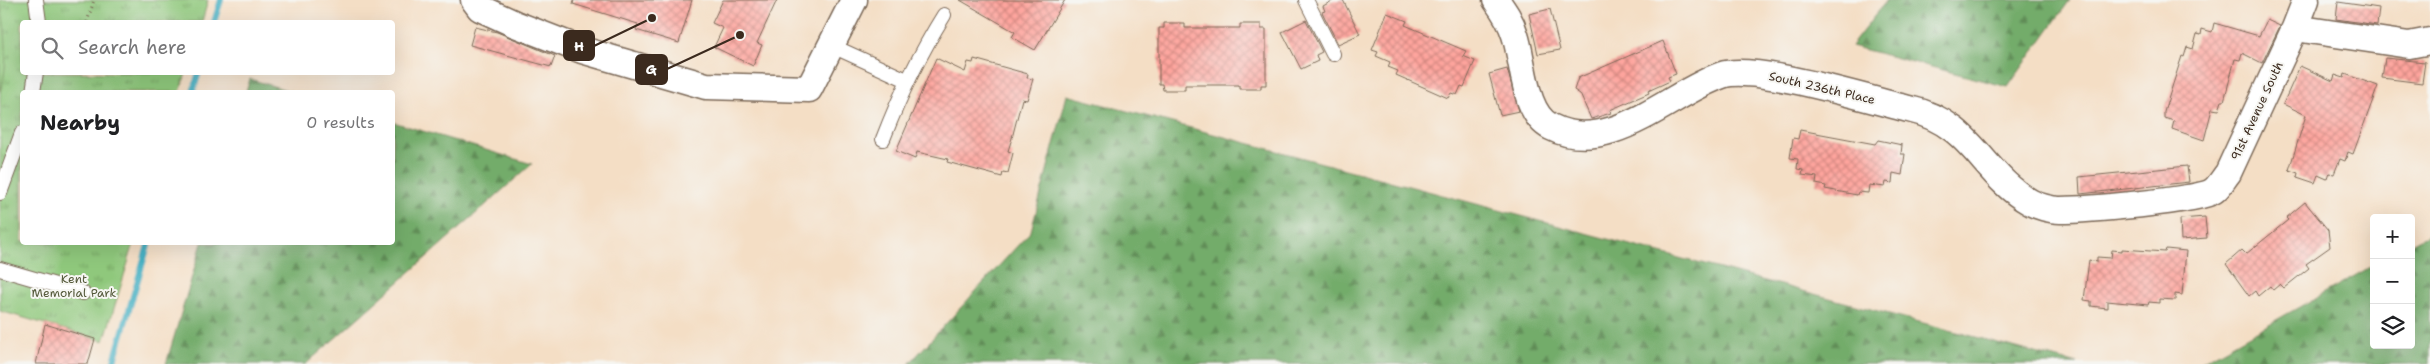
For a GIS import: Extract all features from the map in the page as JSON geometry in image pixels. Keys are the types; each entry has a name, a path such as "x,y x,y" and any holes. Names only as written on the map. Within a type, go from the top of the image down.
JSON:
{"street":[{"path":"474,0 480,8 582,50 706,86 809,89 854,0"},
{"name":"South 236th Place","path":"1496,0 1506,12 1515,35 1531,106 1548,126 1570,134 1613,132 1723,75 1757,73 1929,113 1960,133 2010,187 2031,202 2057,210 2184,199 2213,191"},
{"name":"91st Avenue South","path":"2213,191 2228,174 2306,0"},
{"path":"2295,28 2409,45 2430,41"}],"lane":[{"path":"36,0 39,20"},
{"path":"1306,0 1333,54"},
{"path":"883,139 907,80 944,15"},
{"path":"830,45 907,80"},
{"path":"32,90 35,75"},
{"path":"0,193 20,138"},
{"path":"0,269 84,293"}],"path":[{"path":"88,20 94,0"}],"green space":[{"name":"Kent Memorial Park","path":"0,0 208,0 203,20 20,20 20,75 185,75 181,90 20,90 20,245 133,245 104,341 0,311"},
{"path":"1887,0 2070,0 2008,87 1851,46"},
{"path":"0,4 4,26 6,59 0,92"},
{"path":"250,79 286,90 247,90"},
{"path":"1067,95 2077,364 909,364 1031,231"},
{"path":"395,123 532,164 306,364 166,364 201,245 395,245"},
{"path":"2430,234 2430,364 2198,364 2370,267 2370,349 2415,349 2415,242"}],"building":[{"path":"574,0 692,0 679,43 636,30 638,24 573,4"},
{"path":"723,0 777,0 757,43 762,45 753,66 714,47 723,28 712,23"},
{"path":"960,0 1065,0 1035,50 1012,37 1015,32"},
{"path":"1334,0 1343,0 1360,34 1338,44 1322,12 1325,11 1323,6"},
{"path":"2338,2 2379,8 2377,25 2336,19"},
{"path":"1550,9 1560,50 1538,54 1529,14"},
{"path":"1387,13 1407,21 1405,25 1466,51 1463,56 1475,61 1464,87 1461,86 1457,95 1451,93 1448,98 1396,75 1398,71 1388,67 1390,62 1376,56 1378,52 1372,50"},
{"path":"1306,20 1322,52 1316,55 1318,61 1301,69 1282,32"},
{"path":"2267,20 2280,26 2262,63 2242,53 2240,60 2235,59 2224,101 2222,101 2219,110 2212,109 2204,140 2172,129 2174,121 2164,118 2164,112 2182,56 2184,57 2187,47 2193,49 2197,34 2201,35 2202,29 2212,32 2214,23 2259,36"},
{"path":"1164,23 1185,23 1185,28 1240,28 1240,24 1261,24 1261,29 1266,29 1266,85 1261,85 1261,89 1239,89 1239,85 1185,85 1185,90 1163,90 1162,84 1159,84 1159,28 1164,28"},
{"path":"475,27 497,32 555,56 551,67 470,45"},
{"path":"1663,41 1676,74 1668,77 1670,81 1648,91 1649,93 1610,110 1611,113 1591,119 1580,94 1574,90 1578,78"},
{"path":"936,58 965,72 968,62 973,63 974,59 1028,74 1027,78 1033,79 1027,100 1022,99 1008,151 1013,153 1008,173 1003,172 1002,177 947,162 948,159 917,152 915,159 896,151"},
{"path":"2385,58 2425,62 2422,83 2382,78"},
{"path":"2300,66 2333,81 2335,75 2344,78 2345,74 2378,86 2353,154 2348,152 2345,161 2340,159 2334,174 2329,173 2327,179 2318,175 2315,183 2297,177 2298,173 2289,170 2306,115 2283,104"},
{"path":"1507,69 1519,111 1500,115 1489,74"},
{"path":"1800,130 1875,144 1878,140 1902,145 1901,154 1905,154 1902,175 1893,173 1892,183 1886,182 1885,187 1869,185 1868,193 1858,192 1857,195 1825,189 1826,186 1816,184 1817,177 1802,175 1803,170 1797,169 1798,159 1790,158 1793,138 1798,139"},
{"path":"2187,166 2189,182 2080,194 2079,177"},
{"path":"2305,202 2328,230 2330,247 2306,264 2309,268 2284,288 2280,284 2273,290 2270,286 2258,296 2255,291 2249,296 2226,264 2242,250 2246,254 2288,220 2286,218"},
{"path":"2205,217 2207,238 2181,240 2180,219"},
{"path":"2122,249 2165,252 2166,249 2186,251 2182,295 2175,294 2175,300 2159,299 2159,303 2149,302 2148,305 2107,301 2107,308 2091,306 2091,301 2084,300 2089,260 2097,262 2097,257 2111,258 2112,250 2122,251"},
{"path":"45,324 95,339 88,364 36,364"}],"waterway":[{"path":"215,20 221,0"},
{"path":"194,90 198,75"},
{"path":"113,364 148,245"}],"place":[{"name":"H","path":"652,18"},
{"name":"G","path":"740,35"}]}
